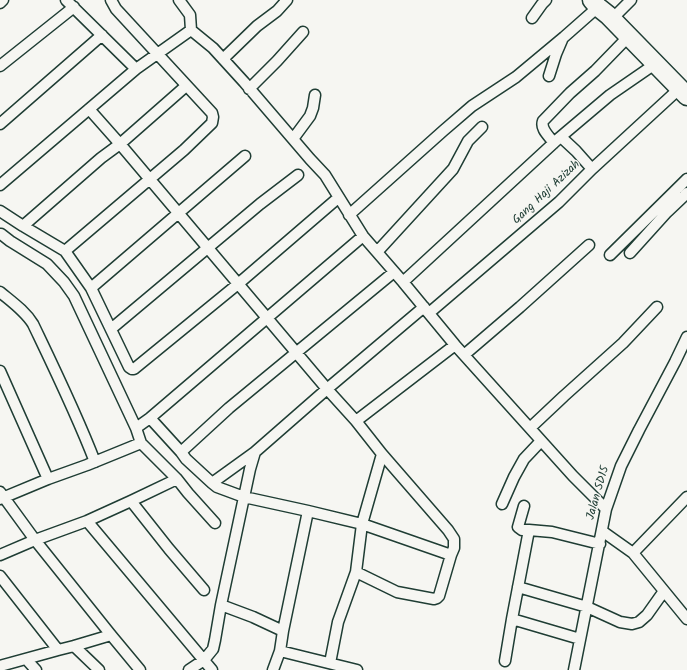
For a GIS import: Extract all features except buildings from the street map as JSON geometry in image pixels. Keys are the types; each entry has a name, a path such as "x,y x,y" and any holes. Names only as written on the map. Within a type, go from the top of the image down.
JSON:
{"highway":[{"path":"609,4 655,64 685,89"},
{"path":"634,38 685,89"}],"street":[{"path":"0,3 3,0"},
{"path":"64,251 184,150 212,123 212,113 116,9 111,0"},
{"path":"179,0 190,15 191,30 213,48 323,173 363,236 376,252 427,310 455,345 573,476 606,509"},
{"path":"223,59 257,26 277,11 287,0"},
{"path":"532,18 546,0"},
{"path":"0,66 70,4 136,69"},
{"path":"349,215 472,106 516,77 609,4"},
{"path":"0,185 136,69 191,30"},
{"path":"249,88 277,61 303,32"},
{"path":"0,124 102,35"},
{"path":"549,76 556,54 564,38"},
{"path":"592,169 576,151 557,140 543,129 543,120 594,71 634,38"},
{"path":"403,282 557,140 610,95 655,64"},
{"path":"23,226 186,86"},
{"name":"Gang Haji Azizah","path":"212,483 255,452 327,390 560,202 592,169 685,89"},
{"path":"293,139 310,116 315,95"},
{"path":"89,109 327,390 356,421 454,539 454,548 439,596 437,598 434,599 397,592 356,572"},
{"path":"376,252 452,169 468,141 482,127"},
{"path":"91,288 245,156"},
{"path":"111,329 260,204 298,175"},
{"path":"610,255 687,179"},
{"path":"630,253 667,212 687,193"},
{"path":"0,211 64,251 91,288 129,368 134,369 238,284 338,198"},
{"path":"0,234 47,264 64,282 74,296 143,423 181,452 186,459 217,487 244,497 362,524 451,555"},
{"path":"141,443 143,423 363,236"},
{"path":"464,355 589,245"},
{"path":"181,452 229,408 394,272"},
{"path":"0,292 34,324 66,391 95,462"},
{"path":"530,428 623,343 657,307"},
{"name":"Jalan SD15","path":"574,670 606,509 621,466 638,430 687,337"},
{"path":"356,421 455,345"},
{"path":"0,371 48,479"},
{"path":"502,504 524,459 541,441"},
{"path":"140,670 1,496 95,462 141,443"},
{"path":"141,443 177,479 215,523"},
{"path":"189,670 203,659 212,649 215,640 221,605 255,452"},
{"path":"330,663 338,622 356,572 362,524 382,454"},
{"path":"0,555 35,540 87,521 177,479"},
{"path":"633,553 687,497"},
{"path":"131,501 204,590"},
{"path":"524,506 518,527 522,530 552,532 600,544"},
{"path":"273,670 280,651 308,511"},
{"path":"87,521 212,670"},
{"path":"505,661 530,530"},
{"path":"602,531 633,553 687,619"},
{"path":"0,576 58,650"},
{"path":"518,587 587,607 620,622 632,624 639,622 647,615 664,591"},
{"path":"221,605 283,630"},
{"path":"512,619 580,639"},
{"path":"0,666 111,635"},
{"path":"74,646 99,670"},
{"path":"280,651 357,670"},
{"path":"26,659 36,670"}]}
